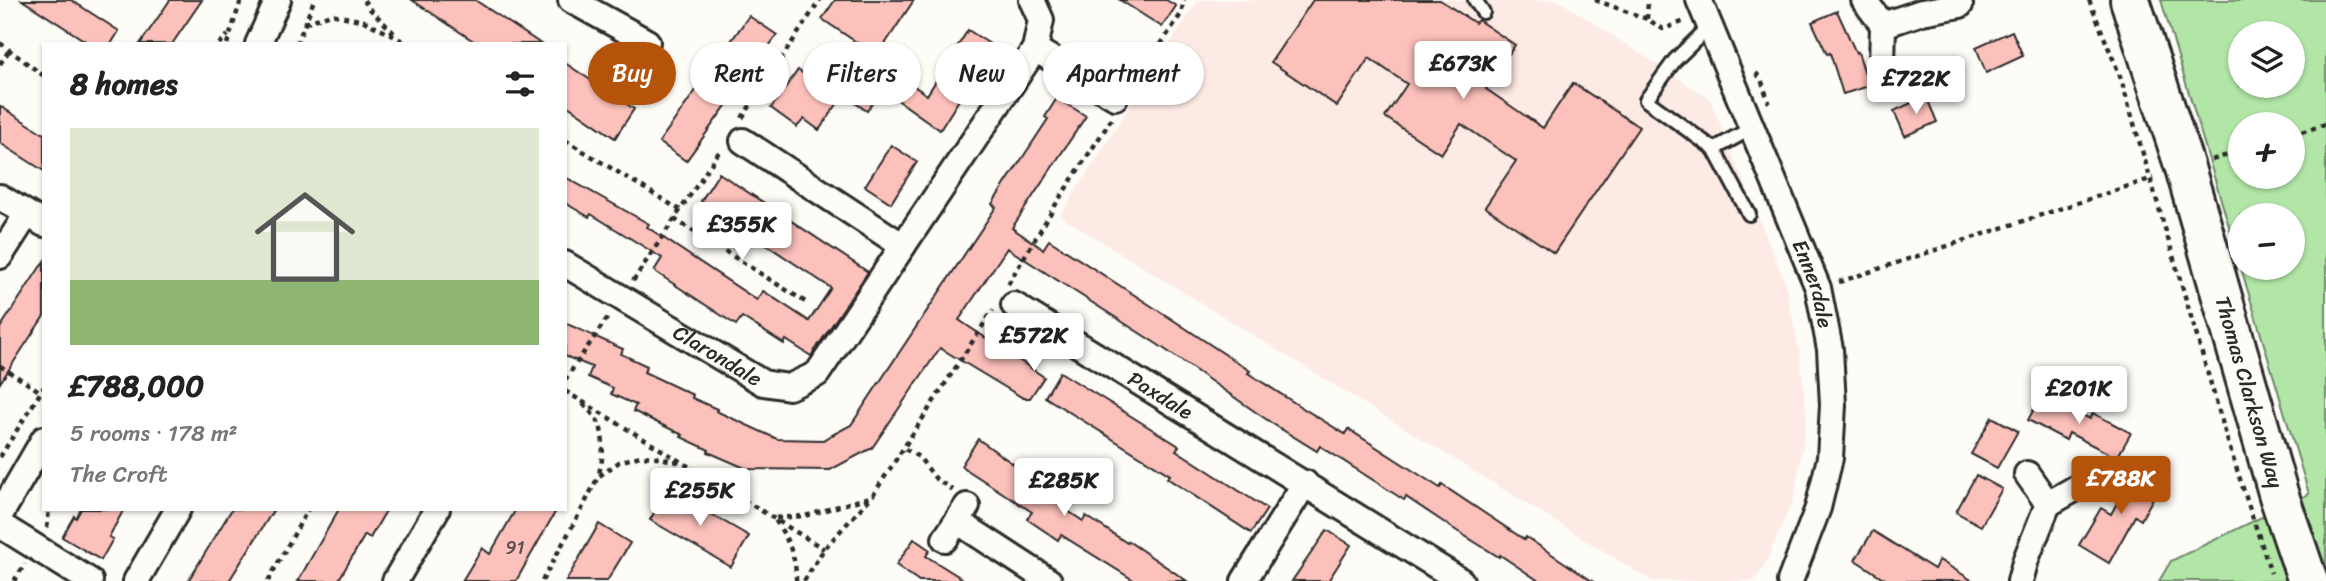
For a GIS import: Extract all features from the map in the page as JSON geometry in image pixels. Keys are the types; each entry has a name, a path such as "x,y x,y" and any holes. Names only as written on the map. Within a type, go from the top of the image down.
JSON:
{"highway":[{"name":"Thomas Clarkson Way","path":"2130,0 2169,174 2308,581"}],"street":[{"path":"259,42 278,0"},
{"path":"571,0 648,42"},
{"name":"Clarondale","path":"567,265 763,383 789,387 817,374 1035,49 1041,20 1032,0"},
{"name":"Ennerdale","path":"1699,0 1818,289 1830,349 1833,405 1830,458 1818,508 1792,580"},
{"path":"1864,0 1883,25 1882,64"},
{"path":"1883,25 1922,12 1960,5"},
{"path":"1035,49 1043,54"},
{"path":"735,136 903,246"},
{"path":"0,197 35,219 0,256"},
{"name":"Paxdale","path":"1014,305 1461,581"},
{"path":"0,515 42,442"},
{"path":"2027,474 2048,504"},
{"path":"1244,581 1305,483"},
{"path":"2020,581 2048,504 2078,487"},
{"path":"136,581 177,511"},
{"path":"395,581 436,511"},
{"path":"956,522 1049,581"},
{"path":"0,525 90,581"}],"lane":[{"path":"1475,0 1483,12"},
{"path":"1710,26 1675,60 1646,100 1714,149 1749,214"},
{"path":"1714,149 1752,128"}],"path":[{"path":"227,42 241,0"},
{"path":"298,42 314,0"},
{"path":"364,0 397,36"},
{"path":"567,377 680,210 735,136 820,0"},
{"path":"1647,19 1648,0"},
{"path":"2090,0 2120,76 2169,174 2231,452 2274,581"},
{"path":"305,23 331,14 364,21 406,42"},
{"path":"221,42 229,35"},
{"path":"0,43 42,74"},
{"path":"0,64 10,48"},
{"path":"2305,131 2326,124"},
{"path":"567,141 680,210"},
{"path":"1818,289 2228,155"},
{"path":"674,219 807,303"},
{"path":"0,366 42,389 0,457"},
{"path":"567,392 824,549"},
{"path":"542,581 583,507 602,465 600,424 580,400"},
{"path":"905,449 919,457 936,479 961,496 956,522"},
{"path":"598,477 619,462 640,456 685,464"},
{"path":"774,518 805,516 873,495"},
{"path":"268,581 307,511"},
{"path":"774,518 787,538 797,565 796,581"}],"shaded area":[{"path":"1198,0 1558,0 1710,99 1785,282 1800,354 1807,418 1794,498 1765,564 1754,581 1652,581 1060,216 1131,105 1204,105 1204,42 1171,42"}],"green space":[{"path":"2161,0 2326,0 2326,581 2159,581 2171,561 2309,494 2245,280 2305,280 2305,203 2228,203 2228,223"}],"building":[{"path":"22,0 71,0 119,31 112,42 87,42"},
{"path":"170,0 202,0 173,42 141,42"},
{"path":"412,0 475,0 538,42 475,42"},
{"path":"835,0 914,0 886,42 856,42 822,19"},
{"path":"1120,0 1166,0 1176,6 1162,27"},
{"path":"1313,0 1440,0 1475,23 1478,20 1515,45 1486,89 1543,128 1573,83 1639,127 1554,253 1485,207 1516,161 1461,124 1441,154 1385,117 1407,84 1369,58 1337,106 1271,62"},
{"path":"1837,11 1856,53 1858,52 1869,86 1843,94 1830,53 1827,54 1812,22"},
{"path":"749,16 777,35 772,42 730,42"},
{"path":"968,30 987,42 960,42"},
{"path":"2012,31 2023,56 1986,73 1976,47"},
{"path":"567,64 588,78 588,105 628,105 634,109 615,138 567,105"},
{"path":"798,70 803,74 803,105 836,105 819,130 804,119 797,127 771,108 773,105 789,105 789,83"},
{"path":"935,82 935,105 956,105 940,130 905,105 921,105 921,91 927,95"},
{"path":"1926,96 1937,122 1905,136 1894,111"},
{"path":"690,99 690,105 726,105 686,161 659,142"},
{"path":"858,105 871,105 867,111"},
{"path":"1053,105 1068,105 1086,116 1012,228 1043,249 1049,240 1301,407 1345,434 1348,429 1440,488 1442,485 1592,581 1539,581 1320,446 1317,451 1273,424 1160,346 1007,248 959,320 1044,377 1030,398 1023,398 940,348 872,448 830,470 747,469 708,452 709,450 681,437 683,435 633,411 636,405 611,394 613,388 588,377 592,367 567,357 567,324 623,349 621,354 647,366 644,372 693,395 692,398 717,409 716,411 777,439 823,440 851,425 996,207 992,204 1048,119 1045,117"},
{"path":"0,106 42,133 42,170 0,143"},
{"path":"891,145 917,162 891,203 865,186"},
{"path":"719,173 868,272 811,356 786,340 784,344 742,317 736,325 654,271 662,258 591,214 589,217 567,204 567,178 649,224 647,227 757,300 763,291 809,321 831,288 701,201"},
{"path":"42,264 42,319 0,383 0,328"},
{"path":"1060,372 1179,446 1176,450 1267,509 1251,533 1167,478 1170,475 1045,397"},
{"path":"2042,394 2090,419 2093,413 2131,433 2117,458 2069,433 2066,440 2028,420"},
{"path":"1992,417 2018,431 1997,468 1971,454"},
{"path":"978,439 1036,480 1032,487 1083,521 1086,516 1127,543 1128,541 1187,581 1135,581 1061,535 1058,540 1027,519 1032,512 961,466"},
{"path":"2136,468 2162,482 2141,520 2135,516 2109,563 2079,545 2101,508 2111,514"},
{"path":"1976,475 2002,489 1981,526 1956,512"},
{"path":"668,489 749,536 731,567 650,520"},
{"path":"80,511 123,511 109,537 113,539 101,560 62,537 74,516 76,518"},
{"path":"231,511 273,511 229,581 188,581"},
{"path":"338,511 386,511 370,538 365,535 338,581 298,581"},
{"path":"515,511 556,511 516,581 462,581 482,548 490,554"},
{"path":"599,524 630,543 607,581 566,581"},
{"path":"1327,530 1351,545 1328,581 1292,581"},
{"path":"1873,531 1934,569 1939,560 1973,581 1888,581 1855,560"},
{"path":"914,539 930,550 926,556 966,581 919,581 896,565"}]}
